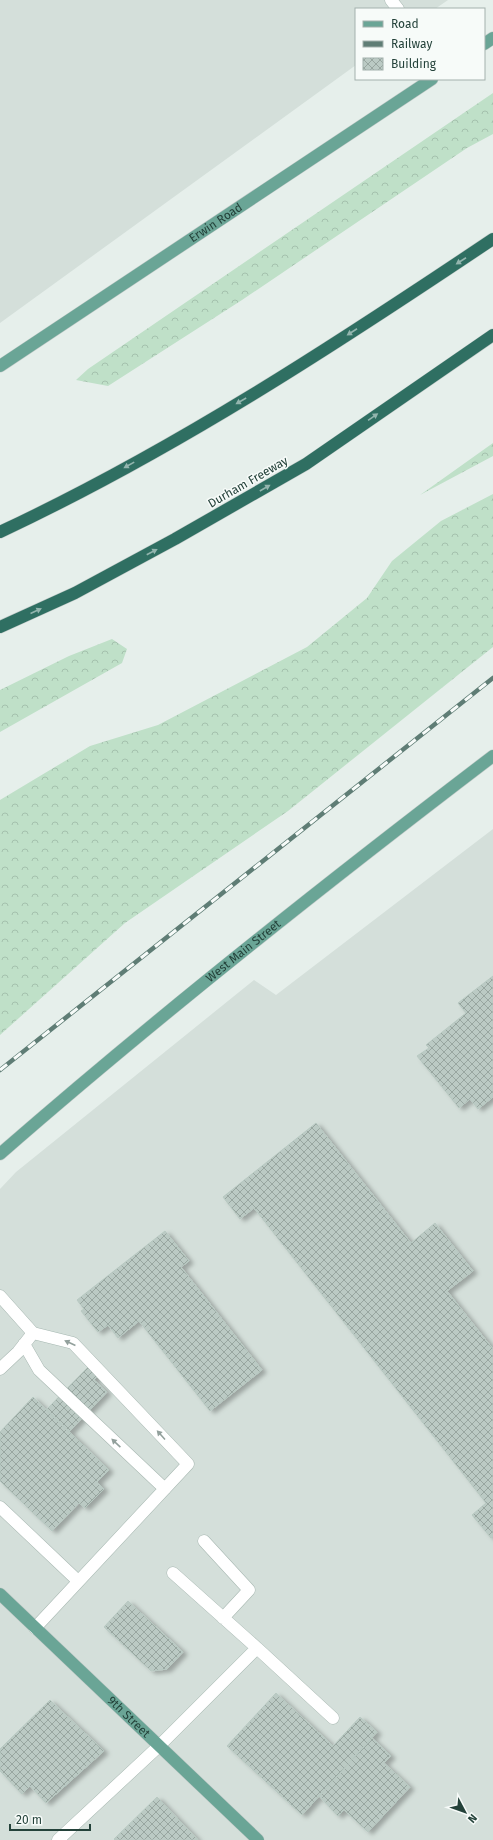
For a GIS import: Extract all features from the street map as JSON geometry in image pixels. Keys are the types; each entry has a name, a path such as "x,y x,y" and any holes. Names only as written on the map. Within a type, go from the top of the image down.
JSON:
{"highway":[{"path":"0,532 124,468 253,394 493,239"},
{"name":"Durham Freeway","path":"0,627 75,593 175,539 306,464 493,335"}],"main road":[{"name":"Erwin Road","path":"0,366 430,80"},
{"name":"West Main Street","path":"0,1154 89,1076 261,937 393,832 493,756"},
{"name":"9th Street","path":"0,1594 258,1840"}],"street":[{"path":"390,0 397,8"},
{"path":"0,1296 33,1332 73,1343 188,1464 35,1628"},
{"path":"0,1369 24,1344 33,1332"},
{"path":"24,1344 39,1370 165,1489"},
{"path":"0,1508 78,1581"},
{"path":"204,1541 249,1590 223,1618"},
{"path":"173,1572 333,1718"},
{"path":"58,1840 159,1746 257,1648"}],"shaded area":[{"path":"0,0 448,0 436,8 355,8 355,66 0,323"},
{"path":"493,829 493,1840 0,1840 0,1189 16,1172 254,980 276,995"}],"green space":[{"path":"493,93 493,134 467,148 242,300 108,386 76,380 88,369"},
{"path":"493,443 493,456 420,495"},
{"path":"493,494 493,647 288,811 125,923 0,1035 0,800 90,746 158,725 307,647 367,598 392,561 441,521"},
{"path":"112,639 127,649 122,663 0,732 0,690 69,656"}],"building":[{"path":"493,976 493,1097 478,1109 470,1099 459,1108 417,1056 429,1048 426,1045 466,1013 458,1003"},
{"path":"316,1123 411,1243 435,1223 473,1271 447,1291 493,1349 493,1536 491,1538 472,1515 486,1503 254,1208 240,1219 223,1197"},
{"path":"165,1231 189,1261 181,1267 262,1370 210,1411 139,1321 118,1338 108,1325 98,1332 81,1311 84,1309 77,1300"},
{"path":"90,1365 99,1374 94,1380 107,1392 69,1432 46,1410"},
{"path":"33,1397 109,1470 97,1482 104,1489 85,1508 79,1503 52,1531 0,1481 0,1432"},
{"path":"128,1601 183,1652 167,1669 151,1671 104,1627"},
{"path":"276,1693 333,1746 360,1717 377,1732 302,1815 227,1746"},
{"path":"50,1700 104,1751 46,1803 30,1786 22,1794 0,1771 0,1749"},
{"path":"372,1738 391,1756 384,1763 410,1787 368,1832 344,1810 338,1816 319,1796"},
{"path":"157,1797 198,1840 114,1839"}],"railway":[{"path":"0,1070 493,678"}]}
